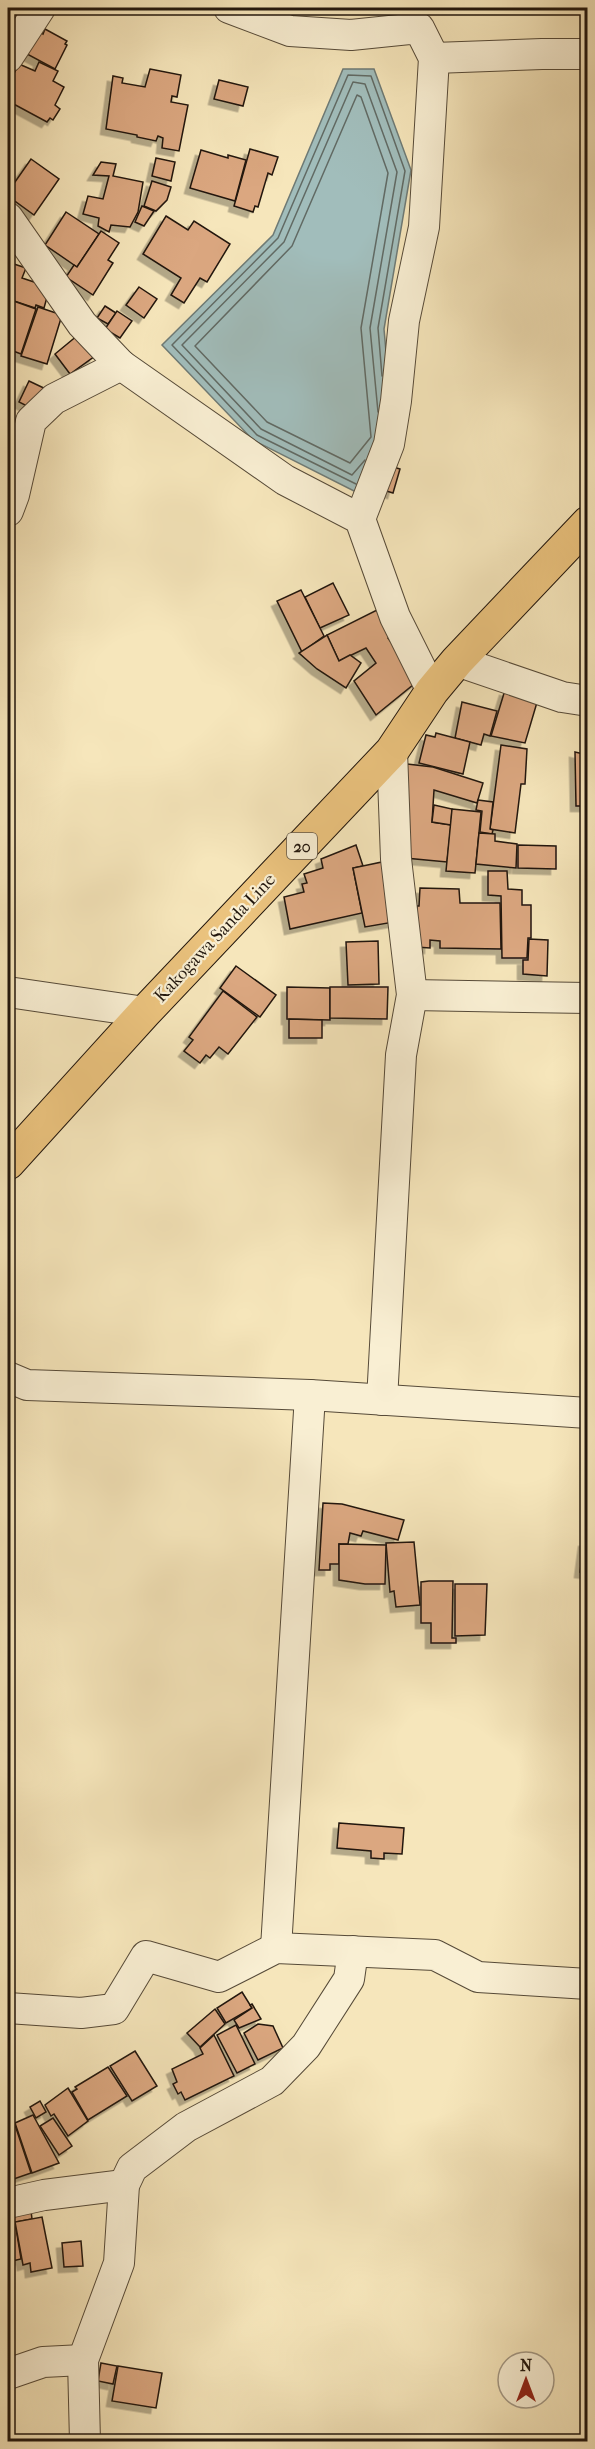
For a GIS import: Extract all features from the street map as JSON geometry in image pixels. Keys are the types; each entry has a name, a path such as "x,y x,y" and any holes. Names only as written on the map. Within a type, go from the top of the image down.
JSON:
{"main road":[{"name":"Kakogawa Sanda Line","path":"8,1163 145,1012 392,751 432,691 457,661 588,523"}],"street":[{"path":"8,57 40,8"},
{"path":"229,8 290,31 351,34 419,28 434,58 424,227 404,321 389,444 360,519 395,616 432,691"},
{"path":"434,58 588,54"},
{"path":"8,218 82,324 121,365 285,480 360,519"},
{"path":"8,511 14,495 31,420 54,399 121,365"},
{"path":"457,661 562,697 588,701"},
{"path":"382,1400 401,1055 412,995 396,859 392,751"},
{"path":"8,992 145,1012"},
{"path":"412,995 588,998"},
{"path":"8,1377 27,1385 310,1395 588,1413"},
{"path":"276,1948 310,1395"},
{"path":"8,2008 81,2013 114,2009 146,1956 219,1977 276,1948 435,1955 478,1977 588,1984"},
{"path":"85,2442 83,2360 119,2263 124,2185 132,2168 186,2127 272,2081 306,2046 349,1979 353,1951"},
{"path":"8,2203 44,2195 124,2185"},
{"path":"8,2374 43,2362 83,2360"}],"water":[{"path":"343,69 374,69 411,170 384,329 394,443 358,493 253,440 162,345 273,235"}],"building":[{"path":"45,29 67,41 55,69 27,54 40,32 43,34"},
{"path":"39,62 58,71 53,81 64,87 55,105 60,109 53,120 50,118 47,122 8,101 8,85 19,64 35,71"},
{"path":"150,69 181,75 177,97 172,96 171,102 188,105 179,151 162,148 163,138 158,136 156,141 106,129 113,76 123,78 122,83 145,87"},
{"path":"219,80 248,87 243,106 214,99"},
{"path":"250,149 278,157 272,175 268,173 258,207 255,206 253,212 234,206"},
{"path":"201,150 228,158 228,155 246,160 235,201 190,188"},
{"path":"156,158 175,162 171,181 152,176"},
{"path":"31,159 59,179 34,215 8,196 8,192"},
{"path":"101,162 116,164 113,176 143,182 138,212 130,227 111,225 109,232 98,226 99,218 83,214 88,196 103,199 109,176 93,175"},
{"path":"152,181 171,187 167,200 156,211 144,206"},
{"path":"142,206 154,211 144,226 135,222"},
{"path":"66,212 99,234 77,267 45,245"},
{"path":"166,216 188,230 194,221 230,244 207,282 200,278 184,303 171,295 181,278 143,254"},
{"path":"101,231 119,243 108,260 113,263 93,295 66,277 74,265 77,267"},
{"path":"8,262 26,268 22,278 43,285 49,290 44,308 36,305 35,308 8,299"},
{"path":"139,287 157,299 144,318 126,305"},
{"path":"8,299 36,309 21,354 8,349"},
{"path":"105,306 116,313 108,324 97,318"},
{"path":"38,307 62,315 47,364 21,356"},
{"path":"117,311 132,321 120,338 105,329"},
{"path":"78,335 95,356 70,374 55,354"},
{"path":"29,381 48,390 31,408 19,402"},
{"path":"390,466 400,469 393,493 383,490"},
{"path":"333,583 349,615 320,628 305,597"},
{"path":"301,590 324,636 302,652 277,601"},
{"path":"379,609 393,636 388,638 419,680 376,715 354,681 376,663 366,648 339,661 327,635"},
{"path":"327,635 339,661 350,655 361,663 346,688 317,669 299,653"},
{"path":"505,690 538,699 525,743 491,736"},
{"path":"462,702 497,711 490,736 484,734 481,745 455,738"},
{"path":"436,733 470,742 463,774 419,763 426,735 435,737"},
{"path":"501,745 527,749 525,784 521,784 515,833 490,829"},
{"path":"575,752 588,755 588,806 576,806"},
{"path":"407,764 433,767 483,783 477,803 434,790 432,822 451,825 447,862 405,858"},
{"path":"478,800 493,802 490,829 493,830 492,834 480,832 482,811 476,810"},
{"path":"434,805 452,809 451,825 432,822"},
{"path":"452,809 481,812 475,873 446,871"},
{"path":"479,833 495,834 495,841 517,844 516,868 476,864"},
{"path":"356,845 363,866 353,868 362,913 290,929 284,897 304,892 302,884 307,883 304,874 323,868 321,859"},
{"path":"518,845 556,846 556,869 518,868"},
{"path":"382,862 394,922 365,927 353,868"},
{"path":"488,871 507,871 508,889 522,890 522,905 531,905 531,938 528,938 527,958 502,958 501,896 488,895"},
{"path":"420,888 459,889 460,903 500,903 501,949 440,948 440,941 430,940 430,948 416,947"},
{"path":"529,939 548,940 547,976 523,974 523,960 528,960"},
{"path":"378,941 379,984 348,985 346,942"},
{"path":"236,966 276,995 260,1017 220,988"},
{"path":"287,987 330,988 330,1020 287,1019"},
{"path":"330,987 388,987 387,1019 330,1018"},
{"path":"223,991 257,1017 228,1054 219,1047 210,1058 206,1055 200,1063 184,1051 193,1040 189,1037"},
{"path":"289,1019 322,1020 322,1038 289,1038"},
{"path":"323,1503 342,1504 404,1520 398,1540 363,1531 361,1536 350,1533 348,1544 339,1544 339,1564 330,1564 330,1570 319,1570"},
{"path":"584,1541 588,1541 588,1573 580,1572"},
{"path":"414,1542 420,1605 396,1607 394,1591 390,1592 386,1543"},
{"path":"339,1544 386,1545 385,1584 339,1580"},
{"path":"453,1581 452,1638 456,1638 456,1643 431,1643 431,1623 421,1623 421,1582"},
{"path":"455,1584 487,1584 485,1635 455,1636"},
{"path":"339,1823 404,1828 402,1854 384,1853 384,1859 371,1858 371,1851 337,1848"},
{"path":"242,1992 252,2008 226,2023 217,2008"},
{"path":"252,2004 261,2019 239,2028 234,2020 252,2008 250,2005"},
{"path":"215,2009 225,2024 200,2047 187,2033"},
{"path":"258,2024 273,2026 283,2048 258,2060 244,2033"},
{"path":"236,2025 255,2064 237,2073 217,2035"},
{"path":"214,2035 234,2076 185,2100 181,2092 178,2094 173,2084 177,2082 172,2069 203,2054 200,2048"},
{"path":"135,2051 157,2086 132,2101 110,2066"},
{"path":"108,2067 127,2096 88,2120 72,2092 77,2089 75,2087"},
{"path":"68,2088 88,2121 68,2136 54,2114 51,2116 45,2105"},
{"path":"40,2101 46,2112 36,2118 30,2107"},
{"path":"33,2115 59,2163 32,2173 15,2123"},
{"path":"53,2118 72,2146 59,2155 40,2126"},
{"path":"14,2122 31,2173 8,2181 8,2124"},
{"path":"31,2211 32,2219 15,2222 21,2259 8,2262 8,2212"},
{"path":"42,2217 52,2268 31,2272 30,2263 23,2265 15,2222"},
{"path":"81,2241 83,2266 64,2267 62,2243"},
{"path":"101,2363 117,2366 113,2384 98,2381"},
{"path":"118,2366 162,2373 156,2408 112,2401"}]}
